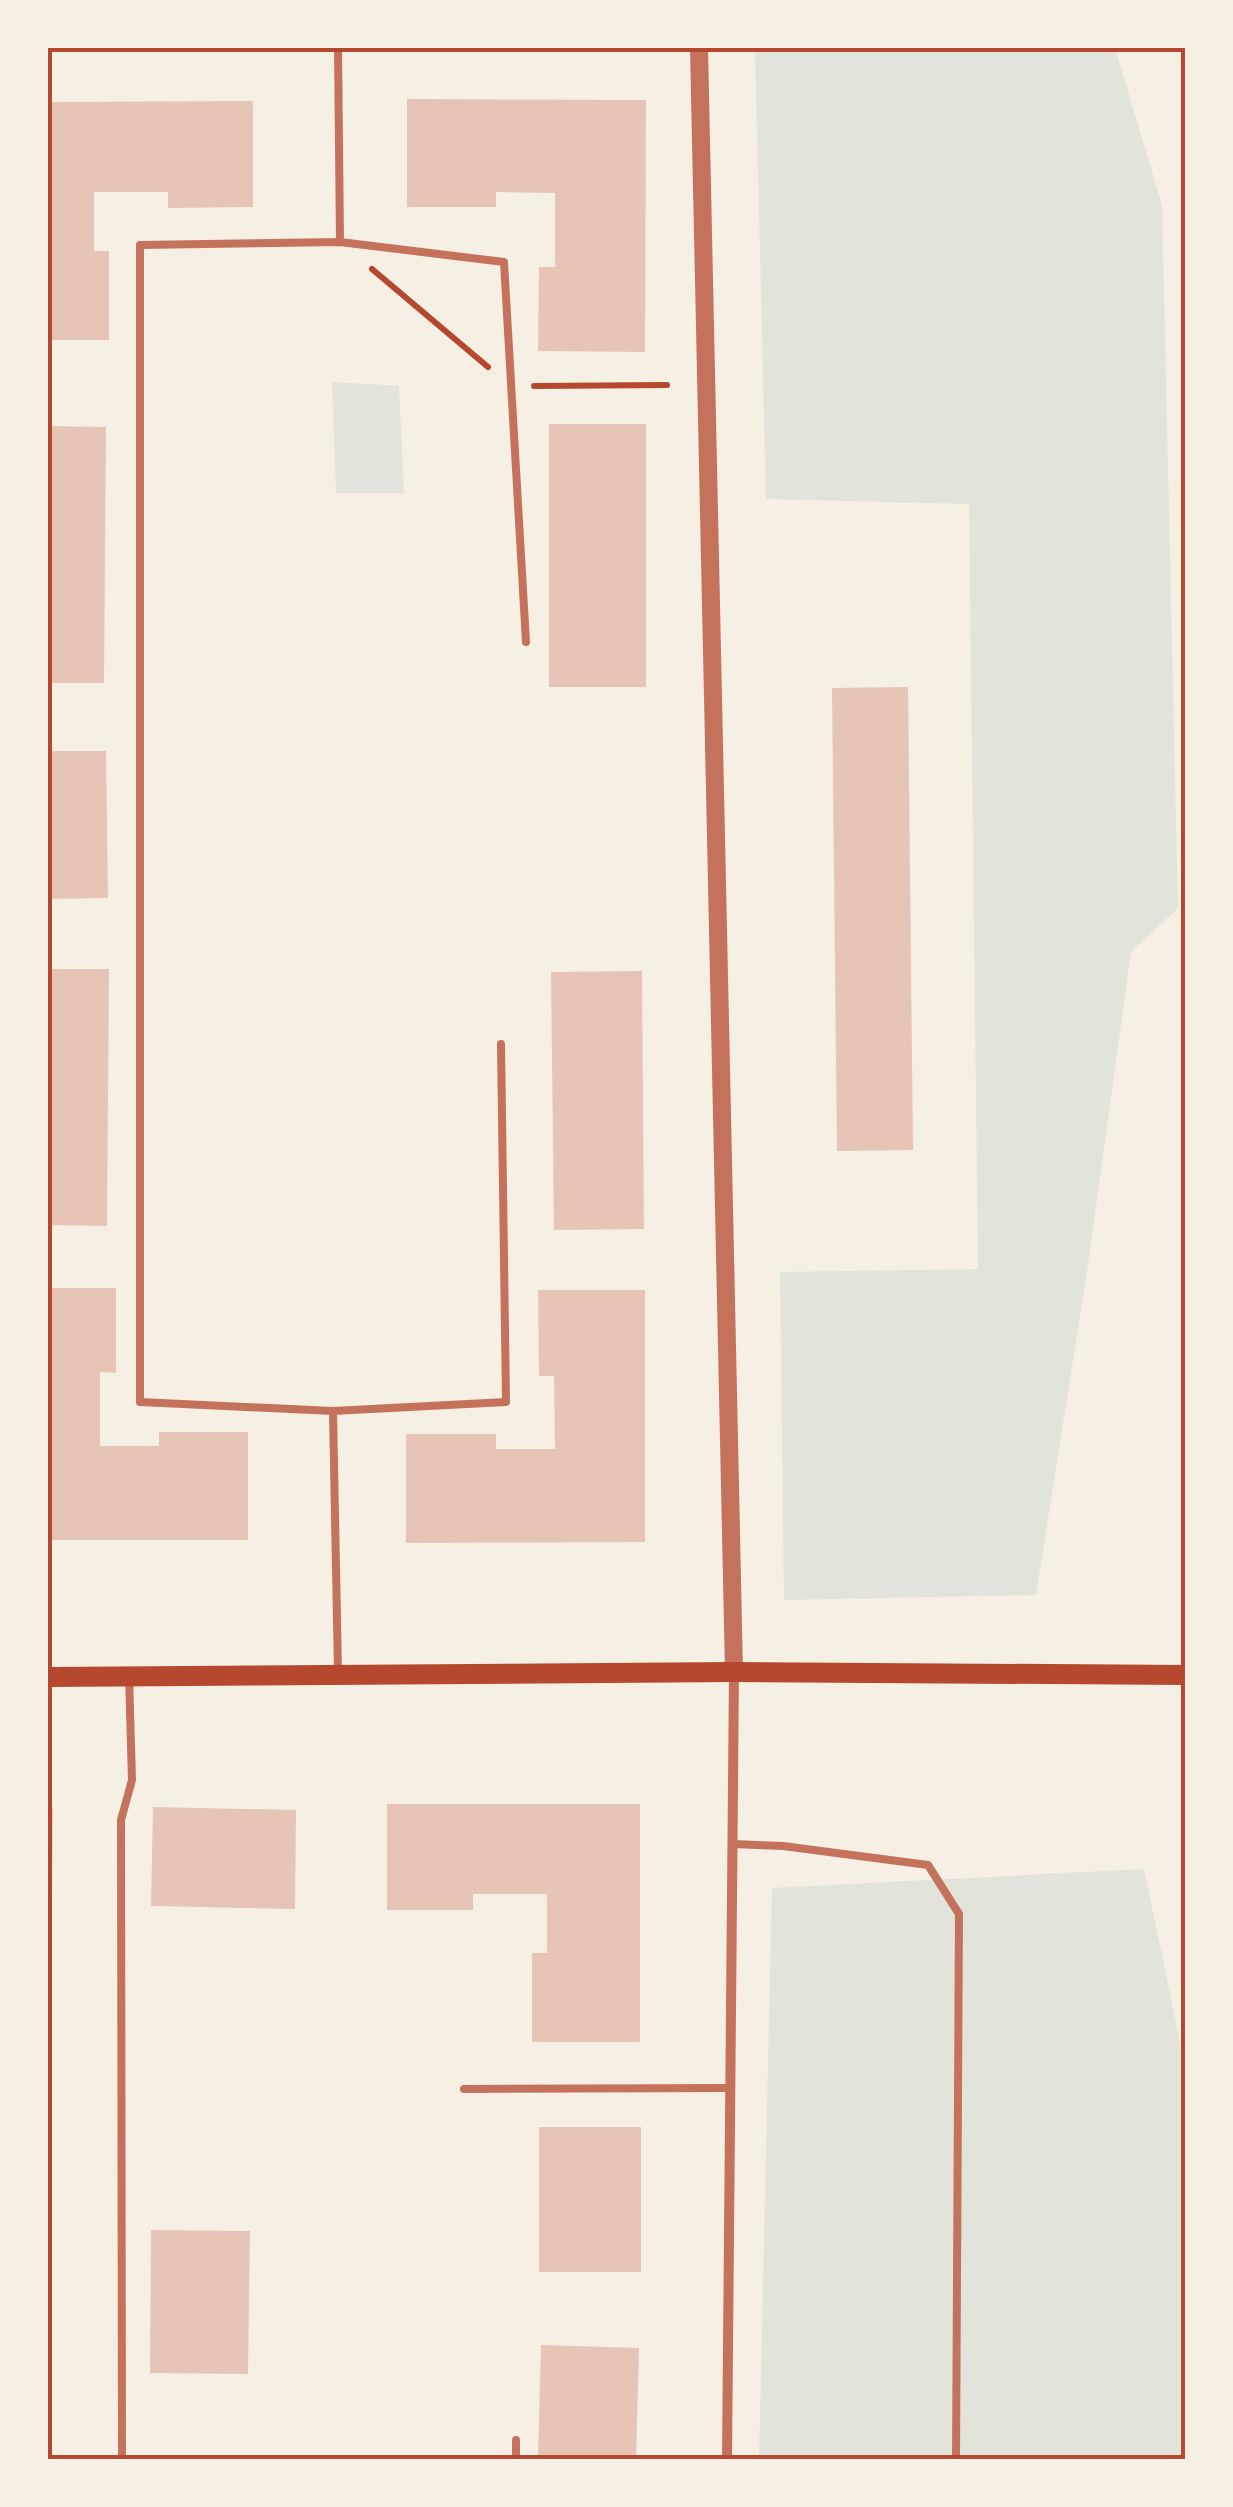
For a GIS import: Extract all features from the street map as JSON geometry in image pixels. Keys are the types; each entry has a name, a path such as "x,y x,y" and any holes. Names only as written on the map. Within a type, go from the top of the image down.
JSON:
{"main road":[{"path":"48,1677 734,1672 1186,1674"}],"street":[{"path":"699,48 734,1672 727,2460"}],"lane":[{"path":"338,48 340,242"},
{"path":"501,1044 506,1402 333,1411 140,1402 140,245 340,242 504,262 526,642"},
{"path":"333,1411 338,1676"},
{"path":"122,2460 121,1820 132,1780 130,1676"},
{"path":"732,1844 782,1846 928,1865 958,1914 956,2460"},
{"path":"464,2089 730,2088"},
{"path":"516,2440 516,2460"}],"path":[{"path":"340,242 511,386 667,385"}],"shaded area":[{"path":"755,48 1115,48 1162,205 1178,908 1131,952 1087,1272 1036,1595 784,1600 780,1272 978,1269 969,504 766,499"},
{"path":"332,382 399,386 404,493 336,493"},
{"path":"1144,1869 1185,2066 1185,2459 759,2460 772,1888"}],"building":[{"path":"407,99 646,100 645,352 538,351 539,267 555,267 555,193 496,192 496,207 407,207"},
{"path":"253,101 253,207 168,208 168,192 94,192 94,251 109,251 109,340 48,340 48,102"},
{"path":"549,424 646,424 646,687 549,687"},
{"path":"48,426 106,427 104,683 48,683"},
{"path":"908,687 913,1150 837,1151 832,688"},
{"path":"48,751 106,751 108,898 48,899"},
{"path":"48,969 109,969 107,1226 48,1225"},
{"path":"642,971 644,1229 554,1230 551,972"},
{"path":"48,1288 116,1288 116,1373 100,1372 100,1446 159,1446 159,1432 248,1432 248,1540 48,1540"},
{"path":"538,1290 645,1290 645,1542 406,1543 406,1434 496,1434 496,1449 555,1449 554,1376 539,1376"},
{"path":"387,1804 640,1804 640,2042 532,2042 532,1953 547,1953 547,1894 473,1894 473,1910 387,1910"},
{"path":"48,1807 53,1807 52,1895 48,1895"},
{"path":"153,1807 296,1810 295,1909 151,1906"},
{"path":"539,2127 641,2127 641,2272 539,2272"},
{"path":"151,2230 250,2231 248,2374 150,2373"},
{"path":"541,2345 639,2348 636,2460 538,2460"}]}
